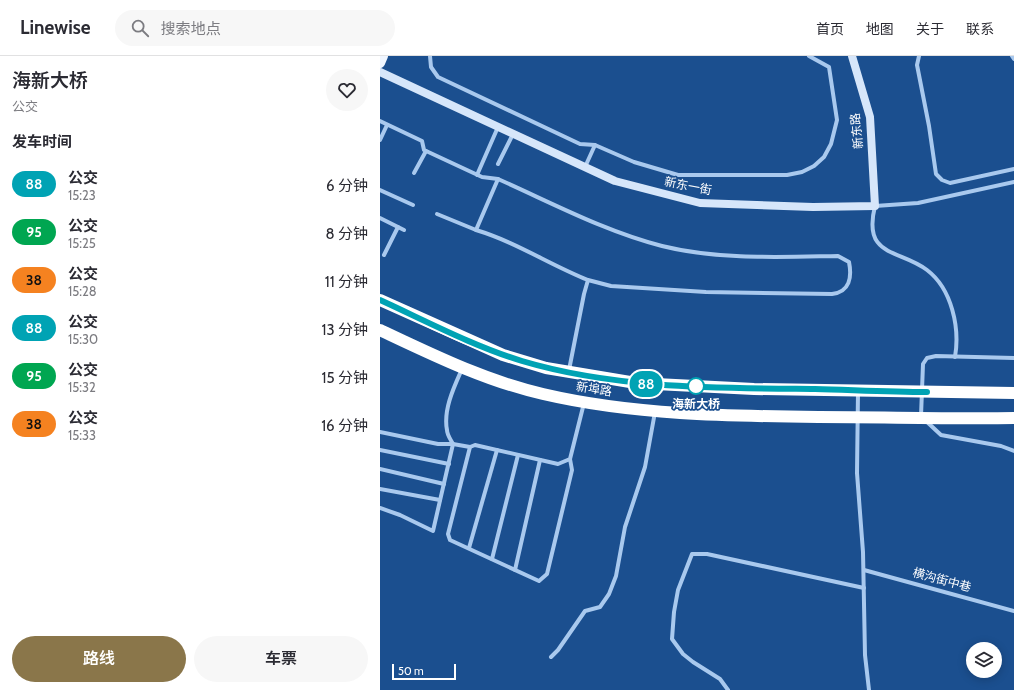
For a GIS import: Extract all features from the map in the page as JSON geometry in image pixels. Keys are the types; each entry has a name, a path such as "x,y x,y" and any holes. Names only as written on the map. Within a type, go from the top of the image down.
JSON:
{"highway":[{"name":"新埠路","path":"380,300 503,355 568,372 644,384 754,389 1014,394"},
{"name":"新埠路","path":"380,330 462,368 503,383 542,394 584,403 655,411 750,416 1014,418"}],"main road":[{"path":"380,63 383,56"}],"street":[{"path":"430,56 431,67 438,77 580,144 596,145 634,162 678,176 787,175 802,172 814,166 824,157 831,144 837,120 829,67 810,56"},
{"name":"新东路","path":"852,56 870,117 875,206"},
{"path":"919,56 917,65 929,126 936,174 942,180 950,183 1014,170"},
{"name":"新东一街","path":"380,72 615,181 700,203 813,207 875,206 918,203 1014,182"},
{"path":"380,121 422,141 426,150 477,175 498,179 602,226 661,246 709,254 749,256 838,256 849,262 851,275 849,284 838,293 832,294 706,292 611,286 588,280 516,244 437,214"},
{"path":"380,140 387,125"},
{"path":"477,175 498,127"},
{"path":"498,164 513,134"},
{"path":"585,167 596,145"},
{"path":"414,173 426,150"},
{"path":"476,230 498,179"},
{"path":"380,190 413,205"},
{"path":"875,206 872,226 875,238 884,250 928,270 945,290 952,307 956,328 958,343 955,356"},
{"path":"380,224 381,219 404,230"},
{"path":"384,255 398,227"},
{"path":"568,372 588,280"},
{"path":"1014,358 955,356 936,356 927,358 923,364 924,392 921,417 941,435 988,443 1014,450"},
{"path":"380,508 400,515 433,531 453,444 447,431 447,419 454,390 462,368"},
{"path":"858,390 857,473 864,570 865,655 869,690"},
{"path":"470,447 448,534 450,540 539,581 547,574 572,470 570,459 584,403"},
{"path":"551,657 558,650 585,611 600,607 610,594 622,551 625,527 645,467 655,411"},
{"path":"380,432 438,444 453,444 470,447 475,445 558,464 570,459"},
{"path":"380,450 449,464"},
{"path":"469,548 497,450"},
{"path":"492,559 518,455"},
{"path":"515,570 540,460"},
{"path":"380,469 444,484"},
{"path":"380,489 440,500"},
{"path":"728,690 720,678 693,662 683,654 672,639 674,612 678,590 687,563 692,554 707,554 864,588"},
{"name":"横沟街中巷","path":"864,570 1014,611"}],"bus line":[{"name":"88","path":"380,300 503,355 546,368 584,375 636,383 754,389 927,392"}],"place":[{"name":"海新大桥","path":"696,386"}]}
